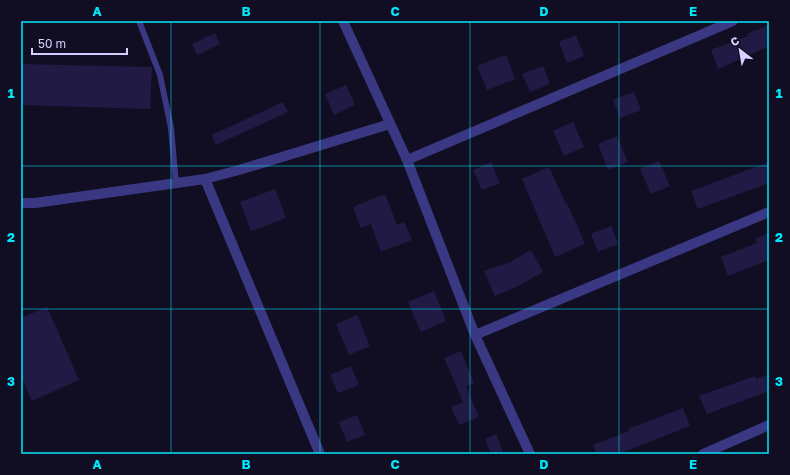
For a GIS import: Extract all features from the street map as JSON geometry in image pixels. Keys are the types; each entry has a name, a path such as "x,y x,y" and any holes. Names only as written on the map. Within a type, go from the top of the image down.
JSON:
{"street":[{"path":"343,21 407,160 475,335 530,454"},
{"path":"407,160 733,21"},
{"path":"21,203 35,203 205,179 390,124"},
{"path":"205,179 320,454"},
{"path":"475,335 769,212"},
{"path":"703,454 769,426"}],"lane":[{"path":"139,21 160,76 171,128 176,184"}],"building":[{"path":"769,25 769,46 718,69 711,50 748,36 747,34"},
{"path":"215,33 220,44 197,55 192,44"},
{"path":"576,35 584,56 567,63 559,42"},
{"path":"506,55 515,79 487,90 477,66"},
{"path":"21,64 152,67 150,109 21,105"},
{"path":"543,66 550,84 530,92 522,74"},
{"path":"346,85 355,105 334,115 325,94"},
{"path":"634,92 641,110 620,118 613,100"},
{"path":"283,102 288,112 216,145 212,135"},
{"path":"573,122 584,147 564,156 553,131"},
{"path":"617,136 628,162 608,170 598,144"},
{"path":"659,161 670,186 651,194 640,169"},
{"path":"491,162 500,183 482,190 473,170"},
{"path":"769,162 769,183 698,209 691,191"},
{"path":"549,167 585,244 555,257 522,179"},
{"path":"275,189 286,218 251,231 240,202"},
{"path":"385,194 397,225 404,222 412,240 381,252 371,224 361,228 353,207"},
{"path":"611,226 618,244 598,252 591,234"},
{"path":"769,233 769,260 728,276 721,257 757,243 755,239"},
{"path":"531,250 543,272 520,285 495,296 484,271 510,262"},
{"path":"434,291 446,321 421,332 408,302"},
{"path":"47,307 79,380 32,401 21,377 21,318"},
{"path":"357,315 370,346 349,355 336,324"},
{"path":"461,351 474,383 466,386 479,417 459,425 451,407 463,402 444,358"},
{"path":"351,366 359,385 338,393 330,375"},
{"path":"769,374 769,391 707,414 699,396 755,376 756,379"},
{"path":"683,408 690,426 618,454 597,454 593,445 629,431 628,429"},
{"path":"357,415 365,435 347,442 339,422"},
{"path":"496,434 504,454 491,454 485,439"}]}
